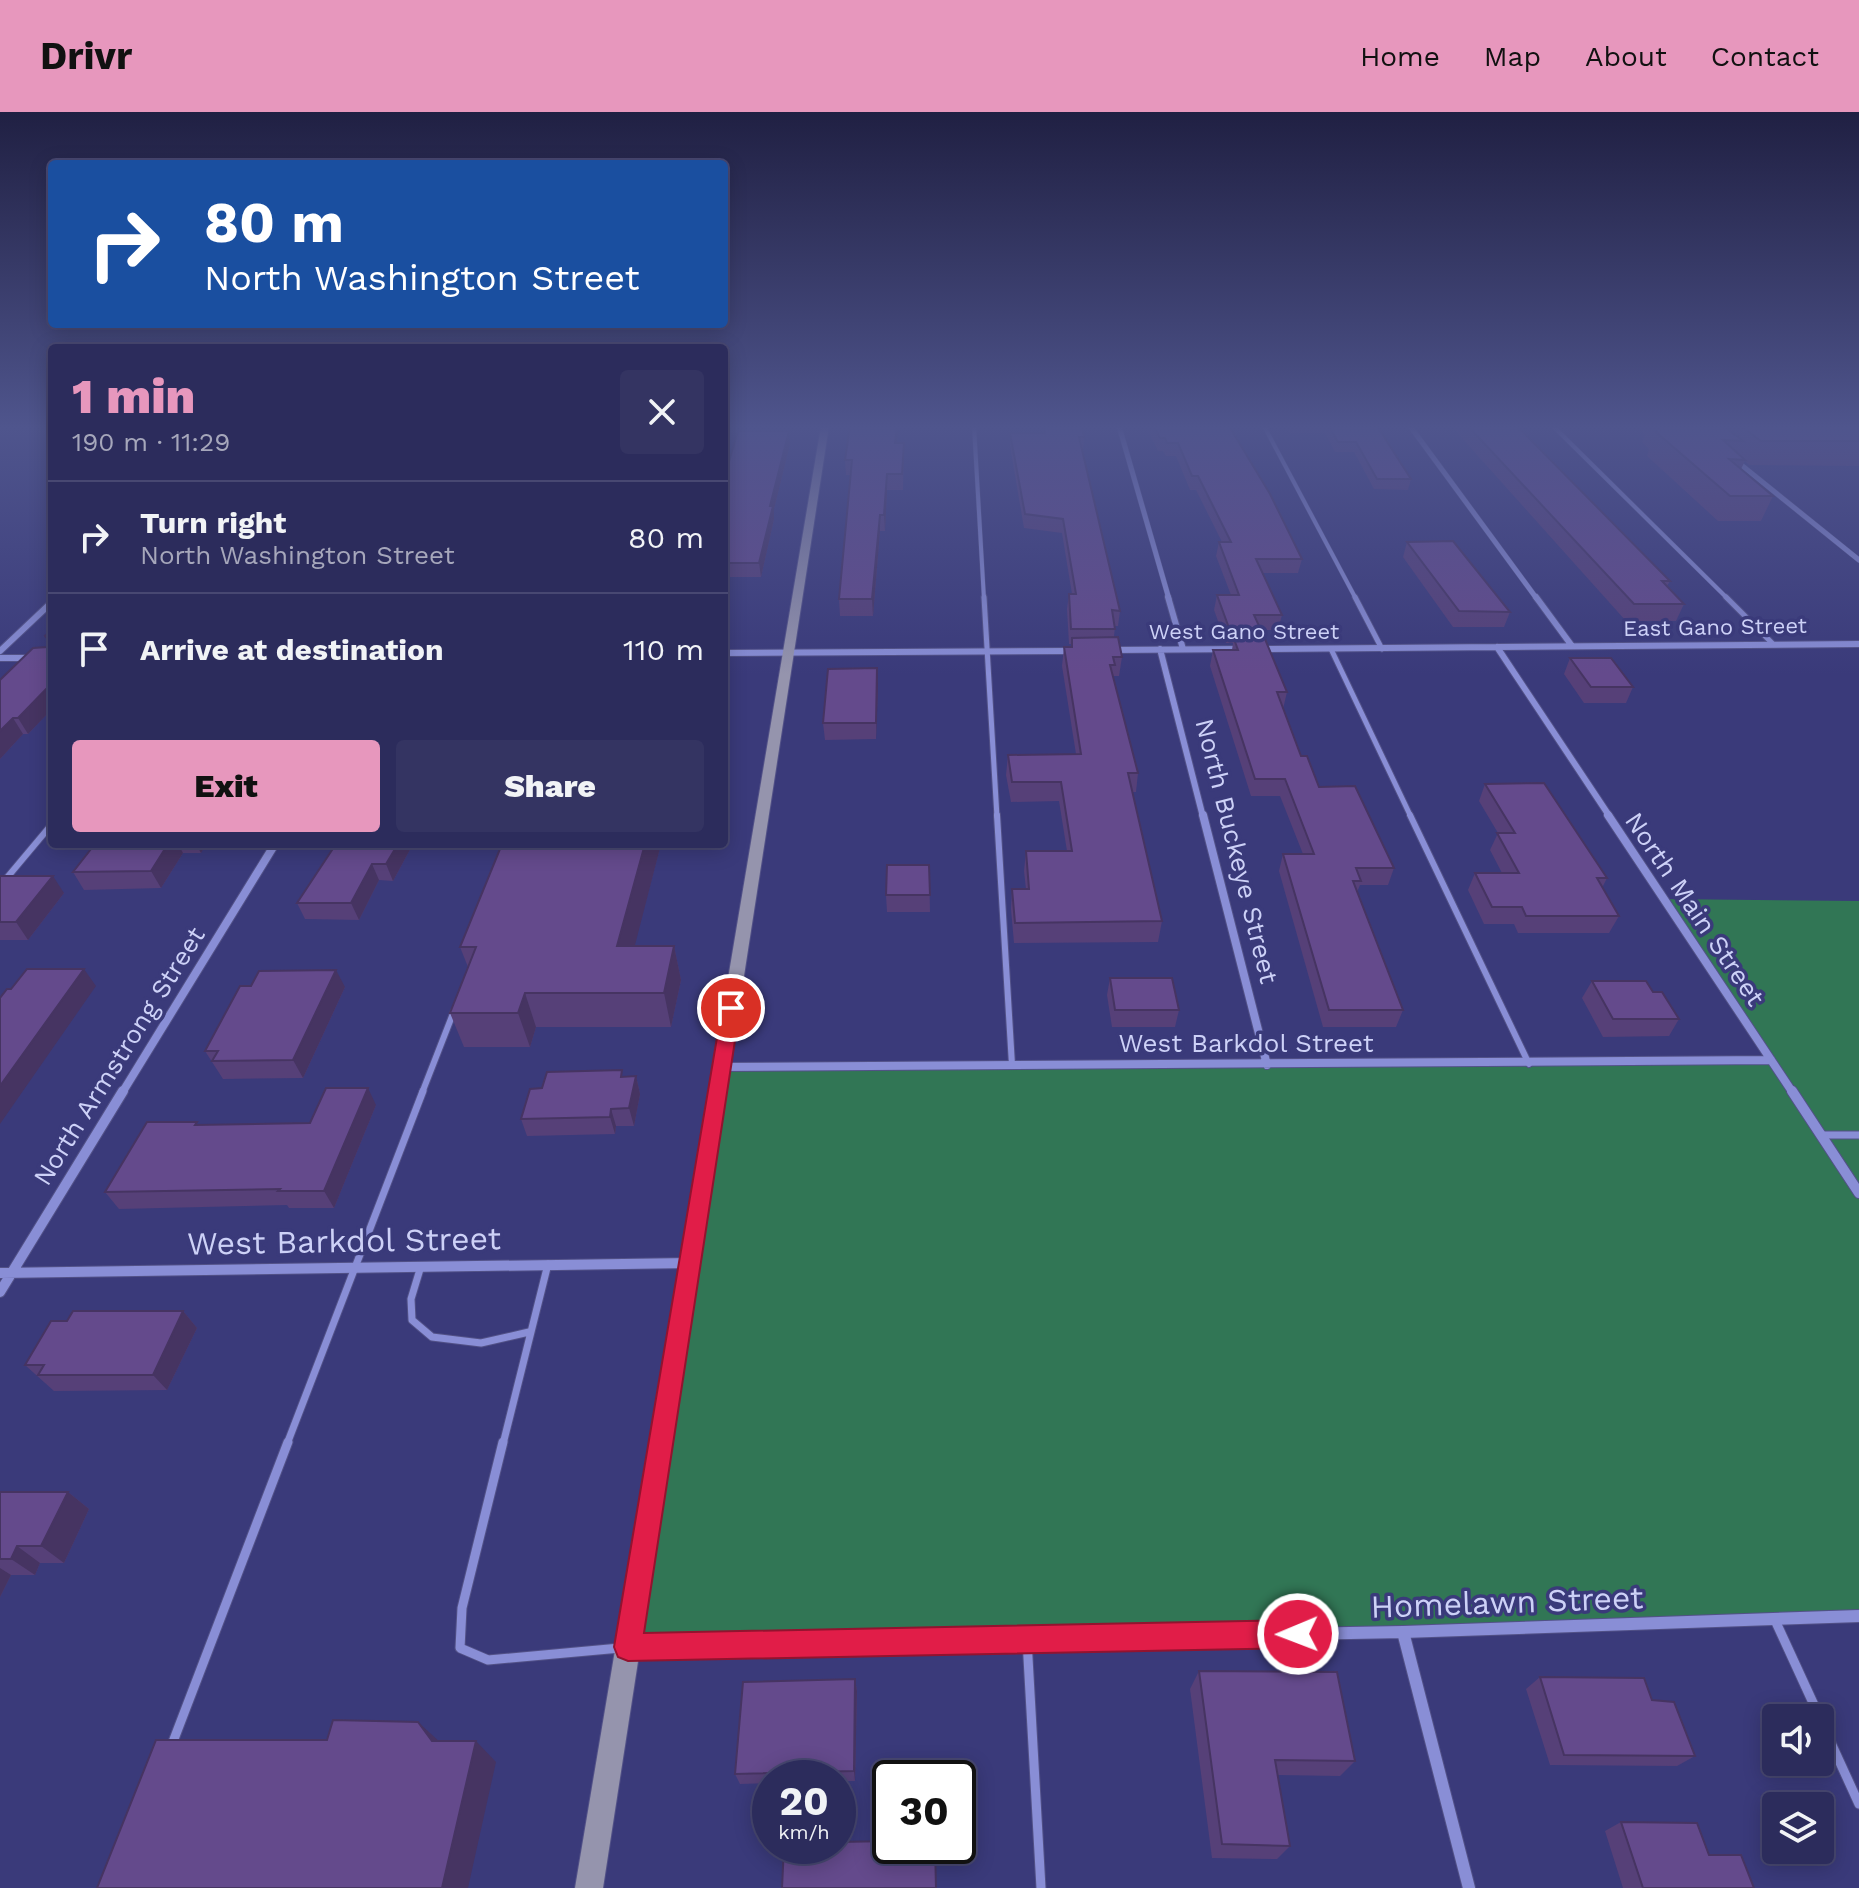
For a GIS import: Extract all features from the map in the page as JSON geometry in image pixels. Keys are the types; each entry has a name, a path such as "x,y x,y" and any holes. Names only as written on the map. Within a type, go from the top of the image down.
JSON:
{"main road":[{"path":"589,1888 811,509"}],"street":[{"path":"1143,509 1183,649"},
{"path":"1471,509 1572,646"},
{"path":"1795,509 1859,560"},
{"path":"0,651 48,606"},
{"name":"East Gano Street","path":"1572,646 1859,644"},
{"name":"West Gano Street","path":"1098,650 1572,646"},
{"name":"North Main Street","path":"1497,647 1859,1193"},
{"name":"North Buckeye Street","path":"1160,649 1267,1065"},
{"path":"728,653 1083,651"},
{"path":"0,658 48,658"},
{"name":"North Armstrong Street","path":"0,1292 273,848"},
{"name":"West Barkdol Street","path":"722,1067 1771,1060"},
{"name":"West Barkdol Street","path":"0,1273 690,1263"},
{"name":"Homelawn Street","path":"628,1647 1403,1632 1859,1616"},
{"path":"1403,1632 1469,1888"}],"lane":[{"path":"980,509 1012,1065"},
{"path":"1308,509 1382,649"},
{"path":"1637,509 1773,644"},
{"path":"1331,649 1529,1064"},
{"path":"0,886 48,829"},
{"path":"167,1755 457,1004"},
{"path":"1820,1135 1859,1135"},
{"path":"548,1264 462,1608 460,1648 488,1660 628,1647"},
{"path":"421,1266 411,1299 412,1320 432,1337 481,1343 529,1332"},
{"path":"1774,1618 1814,1704"},
{"path":"1027,1640 1041,1888"},
{"path":"1834,1749 1859,1804"}],"green space":[{"path":"1664,899 1859,901 1859,1617 628,1647 722,1067 1770,1060"}],"building":[{"path":"728,509 772,509 759,563 728,563"},
{"path":"847,509 884,509 884,515 880,515 872,599 839,599"},
{"path":"1024,509 1096,509 1120,611 1112,610 1115,629 1071,629 1069,594 1076,594 1063,519 1025,514"},
{"path":"1214,509 1277,509 1302,559 1256,559 1282,615 1254,615 1260,628 1229,628 1217,595 1239,595 1219,542 1231,542"},
{"path":"1545,509 1599,509 1670,581 1662,581 1684,604 1634,604"},
{"path":"1453,541 1510,612 1459,611 1407,542"},
{"path":"1118,637 1122,657 1113,657 1115,665 1110,665 1138,773 1128,773 1162,921 1015,923 1012,889 1029,889 1026,851 1072,851 1061,782 1012,782 1008,755 1081,754 1064,647 1072,647 1072,638"},
{"path":"1234,639 1265,639 1287,692 1277,692 1301,756 1307,756 1319,787 1355,786 1394,868 1356,868 1361,881 1353,881 1403,1010 1329,1010 1283,854 1314,854 1285,779 1255,779 1213,650 1238,650"},
{"path":"48,644 48,687 18,718 13,718 0,731 0,680 33,648 47,647"},
{"path":"1570,658 1611,658 1633,687 1591,687"},
{"path":"877,668 876,723 823,723 828,669"},
{"path":"1544,783 1607,878 1597,878 1619,916 1526,916 1522,907 1492,907 1475,873 1519,873 1497,833 1515,833 1485,784"},
{"path":"92,848 165,848 151,871 73,872"},
{"path":"333,848 396,848 386,864 372,864 351,903 297,903"},
{"path":"500,848 644,848 617,946 674,946 664,993 525,993 518,1013 450,1013 476,947 460,947"},
{"path":"887,865 929,865 930,895 886,895"},
{"path":"0,876 53,876 16,922 0,922"},
{"path":"27,969 84,969 0,1086 0,998"},
{"path":"336,970 293,1060 212,1061 218,1051 205,1051 240,986 251,986 259,971"},
{"path":"1110,978 1172,978 1179,1010 1115,1010"},
{"path":"1592,981 1646,981 1653,992 1662,992 1679,1019 1613,1019"},
{"path":"622,1070 621,1077 636,1076 629,1108 611,1109 610,1117 521,1119 530,1089 542,1088 547,1072"},
{"path":"326,1088 368,1088 324,1191 105,1192 147,1122 197,1122 195,1125 310,1123"},
{"path":"73,1311 183,1311 153,1375 38,1375 44,1365 25,1365 51,1321 67,1321"},
{"path":"0,1492 68,1492 41,1546 17,1546 11,1559 0,1559"},
{"path":"1199,1671 1337,1672 1355,1761 1275,1760 1290,1846 1222,1844"},
{"path":"1540,1677 1644,1678 1652,1700 1674,1702 1695,1756 1564,1755"},
{"path":"855,1679 854,1760 752,1760 752,1774 735,1774 743,1682"},
{"path":"333,1720 418,1722 432,1741 476,1741 442,1888 97,1888 156,1740 327,1740"},
{"path":"1621,1822 1697,1823 1709,1855 1741,1855 1754,1888 1643,1888"},
{"path":"872,1841 872,1864 935,1864 936,1888 782,1888 783,1864 856,1864 856,1842"}],"route":[{"path":"731,1008 628,1647 1298,1634"}]}
